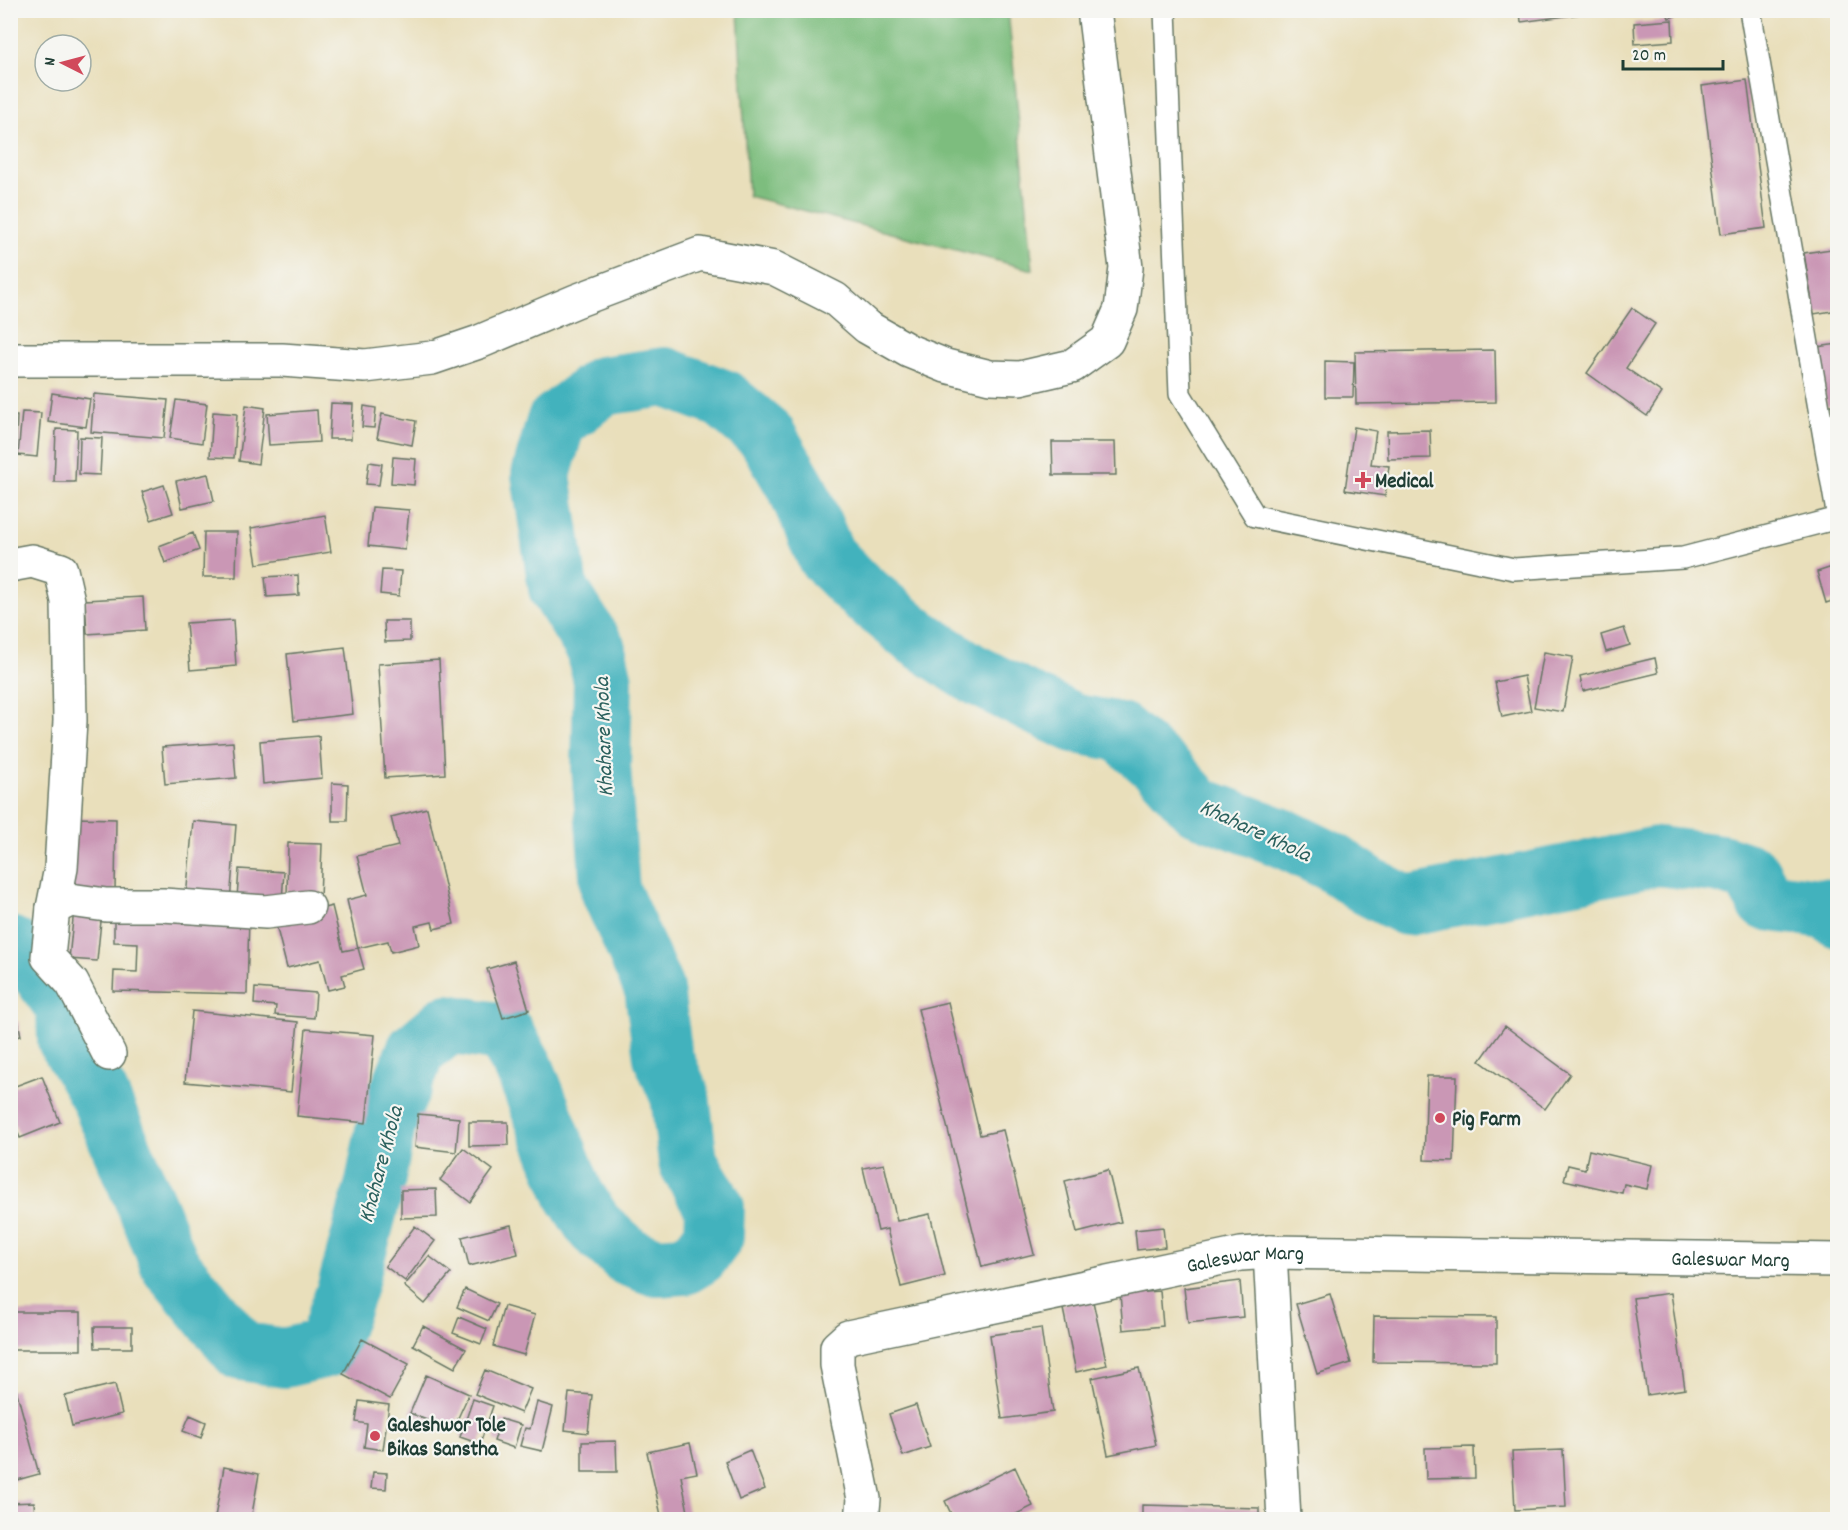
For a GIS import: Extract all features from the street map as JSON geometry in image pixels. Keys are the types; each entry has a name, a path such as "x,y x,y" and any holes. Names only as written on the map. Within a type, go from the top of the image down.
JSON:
{"street":[{"path":"10,360 282,360 365,366 432,358 479,342 576,301 700,254 774,268 835,299 867,327 909,351 946,366 990,377 1020,378 1072,366 1107,341 1121,309 1126,268 1094,10"},
{"path":"10,565 32,561 61,570 68,601 70,721 61,868 53,908 48,957 72,983 109,1054"},
{"path":"53,908 69,900 106,905 163,905 266,912 308,907"},
{"path":"1270,1252 1284,1520"},
{"name":"Galeswar Marg","path":"862,1520 864,1499 837,1365 837,1347 848,1337 1241,1254 1270,1252 1838,1260"}],"lane":[{"path":"1165,10 1180,394 1255,516 1514,569 1683,558 1838,518 1750,10"}],"green space":[{"path":"738,11 1008,11 1033,270 748,196"}],"building":[{"path":"1520,10 1588,10 1588,13 1521,22"},
{"path":"1666,10 1690,10 1690,11 1669,18"},
{"path":"1672,20 1673,41 1635,44 1634,23"},
{"path":"1747,80 1766,228 1721,234 1702,86"},
{"path":"1838,248 1838,310 1814,314 1804,253"},
{"path":"1632,308 1655,324 1626,368 1662,393 1647,416 1587,373"},
{"path":"1838,344 1838,404 1826,406 1817,347"},
{"path":"1495,350 1496,402 1356,404 1355,352"},
{"path":"1325,361 1354,362 1353,397 1325,397"},
{"path":"52,393 90,399 86,427 48,422"},
{"path":"94,394 168,400 164,438 91,432"},
{"path":"176,400 207,404 202,443 170,438"},
{"path":"331,403 353,404 351,439 329,439"},
{"path":"246,405 265,408 258,464 239,461"},
{"path":"364,406 376,408 374,428 362,427"},
{"path":"317,410 319,442 269,445 267,414"},
{"path":"22,412 41,413 37,457 18,455"},
{"path":"213,412 237,414 234,458 210,457"},
{"path":"382,414 416,421 412,445 377,438"},
{"path":"10,416 17,416 13,505 10,505"},
{"path":"1354,427 1376,431 1371,464 1389,466 1385,496 1345,490"},
{"path":"56,429 77,430 75,482 54,482"},
{"path":"1430,430 1431,458 1388,459 1387,431"},
{"path":"80,437 102,438 100,475 79,474"},
{"path":"1052,442 1115,442 1116,475 1053,475"},
{"path":"393,457 416,459 414,485 391,483"},
{"path":"369,462 382,464 379,485 366,484"},
{"path":"208,474 214,501 182,508 176,481"},
{"path":"164,485 173,513 151,520 142,492"},
{"path":"372,507 409,510 405,550 368,546"},
{"path":"325,515 331,552 257,564 251,528"},
{"path":"204,532 237,532 236,577 203,577"},
{"path":"193,533 199,550 165,563 159,546"},
{"path":"1838,565 1838,599 1826,603 1817,572"},
{"path":"382,570 401,571 399,596 380,594"},
{"path":"298,575 299,595 267,597 265,577"},
{"path":"143,597 145,630 87,634 85,600"},
{"path":"233,620 236,666 190,670 186,623"},
{"path":"384,621 410,621 410,641 385,642"},
{"path":"1624,628 1630,645 1606,652 1601,635"},
{"path":"1838,640 1838,668 1837,668 1831,642"},
{"path":"345,647 353,714 294,721 287,654"},
{"path":"1544,652 1573,657 1563,712 1534,707"},
{"path":"1655,658 1658,673 1583,691 1580,676"},
{"path":"439,660 445,774 385,778 378,664"},
{"path":"1524,676 1531,711 1502,717 1495,682"},
{"path":"319,736 322,778 263,784 260,741"},
{"path":"233,742 236,778 165,784 162,747"},
{"path":"332,783 348,784 347,821 332,821"},
{"path":"427,808 454,924 434,929 432,922 415,926 419,945 391,952 388,941 358,948 347,900 367,895 357,856 398,846 391,817"},
{"path":"74,818 116,819 115,893 72,892"},
{"path":"193,821 236,825 230,902 186,898"},
{"path":"288,843 322,844 320,899 287,898"},
{"path":"239,869 284,872 282,900 237,898"},
{"path":"332,906 343,951 358,948 364,969 342,975 345,986 328,990 320,960 287,968 275,921"},
{"path":"74,909 102,911 97,961 69,959"},
{"path":"114,914 249,917 247,994 113,991 114,971 137,972 138,943 114,942"},
{"path":"514,961 529,1010 503,1018 487,969"},
{"path":"255,988 316,993 314,1018 275,1015 276,1006 254,1004"},
{"path":"948,1002 980,1135 1003,1130 1034,1254 982,1267 918,1009"},
{"path":"192,1011 298,1022 291,1092 185,1082"},
{"path":"18,1021 21,1036 10,1038 10,1022"},
{"path":"1505,1026 1570,1074 1545,1109 1480,1061"},
{"path":"306,1029 375,1035 366,1123 297,1116"},
{"path":"42,1076 60,1122 20,1138 10,1114 10,1088"},
{"name":"Pig Farm","path":"1427,1076 1457,1076 1454,1161 1424,1160"},
{"path":"418,1114 459,1118 456,1152 415,1147"},
{"path":"469,1122 508,1122 509,1145 469,1146"},
{"path":"463,1148 493,1170 470,1202 440,1180"},
{"path":"1589,1150 1652,1165 1647,1189 1624,1184 1622,1193 1564,1180 1568,1165 1585,1169"},
{"path":"884,1164 897,1221 930,1214 945,1276 901,1287 887,1229 878,1231 863,1168"},
{"path":"1108,1170 1121,1222 1077,1233 1065,1181"},
{"path":"436,1189 437,1217 401,1218 401,1190"},
{"path":"511,1225 518,1254 469,1266 462,1237"},
{"path":"415,1226 435,1241 405,1281 385,1266"},
{"path":"1163,1227 1165,1247 1137,1250 1135,1230"},
{"path":"429,1256 451,1273 425,1304 404,1286"},
{"path":"1240,1281 1243,1317 1188,1323 1184,1288"},
{"path":"465,1289 497,1304 489,1321 457,1307"},
{"path":"1160,1291 1163,1326 1123,1330 1120,1294"},
{"path":"1671,1293 1685,1389 1647,1395 1633,1298"},
{"path":"1330,1294 1351,1363 1317,1374 1296,1304"},
{"path":"1092,1297 1107,1365 1076,1372 1062,1304"},
{"path":"504,1306 535,1315 524,1355 493,1346"},
{"path":"10,1312 81,1312 81,1350 10,1350"},
{"path":"1374,1316 1496,1317 1496,1363 1373,1362"},
{"path":"459,1317 487,1329 481,1344 453,1333"},
{"path":"423,1326 466,1349 455,1368 413,1345"},
{"path":"94,1327 132,1327 132,1348 95,1348"},
{"path":"1041,1328 1053,1412 1002,1419 990,1335"},
{"path":"362,1339 409,1364 390,1399 343,1374"},
{"path":"1139,1368 1156,1445 1108,1455 1092,1378"},
{"path":"485,1370 531,1389 521,1413 475,1394"},
{"path":"426,1375 469,1394 452,1431 410,1413"},
{"path":"115,1384 122,1414 72,1426 65,1396"},
{"path":"16,1389 39,1474 10,1482 10,1391"},
{"path":"569,1393 592,1395 588,1433 565,1430"},
{"path":"473,1399 493,1406 480,1444 460,1437"},
{"name":"Galeshwor Tole Bikas Sanstha","path":"359,1401 389,1405 383,1450 364,1447 367,1424 356,1422"},
{"path":"537,1402 553,1407 542,1451 520,1446 525,1428 530,1429"},
{"path":"916,1405 930,1447 903,1456 889,1414"},
{"path":"190,1415 206,1422 201,1438 183,1431"},
{"path":"501,1419 521,1425 514,1448 494,1441"},
{"path":"616,1441 617,1472 582,1472 582,1442"},
{"path":"690,1443 697,1473 681,1476 689,1517 662,1520 647,1452"},
{"path":"1474,1447 1475,1478 1426,1479 1425,1448"},
{"path":"750,1450 765,1489 739,1500 725,1461"},
{"path":"1563,1450 1566,1507 1515,1510 1512,1452"},
{"path":"224,1467 259,1474 251,1520 229,1520 215,1517"},
{"path":"1015,1467 1033,1506 1004,1520 954,1520 945,1501"},
{"path":"373,1472 387,1473 386,1489 371,1488"},
{"path":"34,1502 35,1520 10,1520 10,1503"},
{"path":"1142,1505 1259,1508 1259,1520 1142,1520"}],"waterway":[{"name":"Khahare Khola","path":"10,946 31,959 66,1008 67,1040 99,1095 170,1265 241,1351 284,1358 326,1348 347,1288 375,1183 386,1125 416,1051 448,1024 504,1033 524,1067 574,1194 595,1227 629,1257 657,1267 684,1265 699,1256 714,1236 715,1208 688,1162 680,1096 663,1057 654,989 610,890 601,766 603,681 596,649 558,588 541,475 556,422 602,386 665,377 723,399 766,435 797,488 826,556 856,587 915,636 970,672 1035,705 1077,724 1120,732 1167,773 1197,806 1285,839 1332,862 1368,886 1407,906 1658,856 1721,864 1751,874 1766,901 1826,909 1838,918"}],"place":[{"name":"Medical","path":"1363,480"},
{"name":"Pig Farm","path":"1440,1118"},
{"name":"Galeshwor Tole Bikas Sanstha","path":"375,1436"}]}
